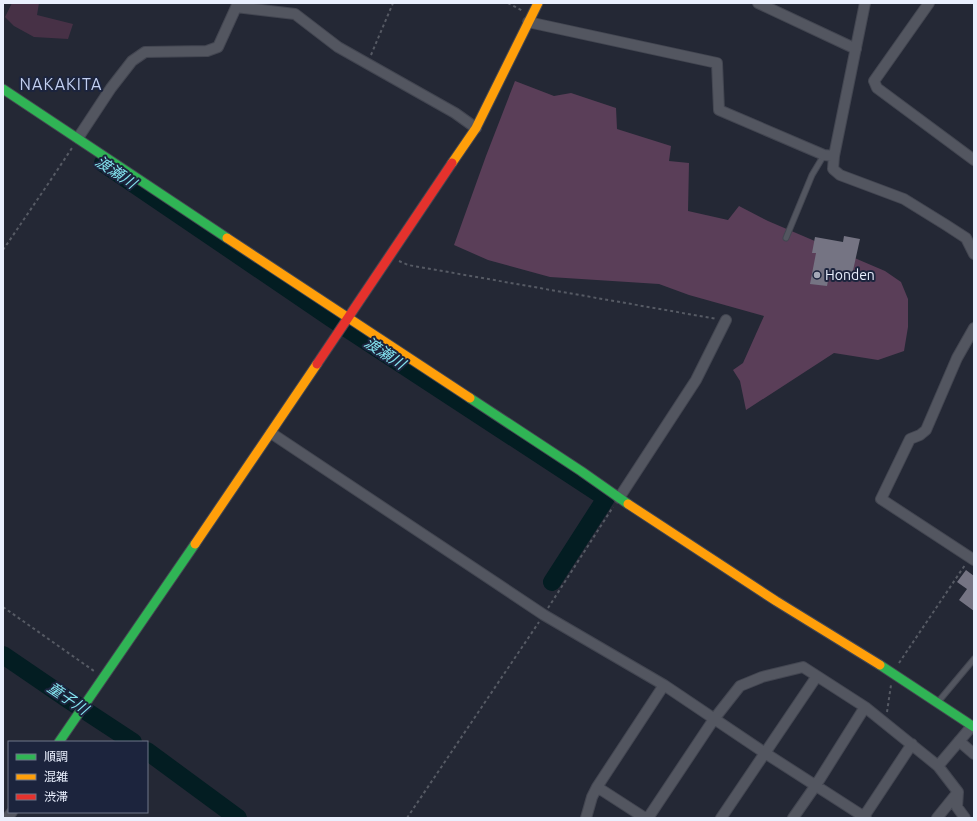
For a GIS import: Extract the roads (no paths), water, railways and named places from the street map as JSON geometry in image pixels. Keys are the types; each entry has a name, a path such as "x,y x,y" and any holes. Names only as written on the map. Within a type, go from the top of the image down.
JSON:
{"street":[{"path":"60,741 271,433 476,128 538,3"},
{"path":"758,3 856,49"},
{"path":"865,3 856,49 829,156 833,169 840,175 904,199 966,238 974,254"},
{"path":"929,3 874,81 877,88 974,160"},
{"path":"78,138 111,88 132,61 145,52 207,51 218,47 237,5 295,14 338,47 454,113 476,128"},
{"path":"530,19 717,63 719,110 829,156"},
{"path":"3,89 619,498 776,601 892,672 973,726 938,766"},
{"path":"619,498 696,380 726,320"},
{"path":"973,556 881,499 910,439 920,435 926,430 957,358 974,328"},
{"path":"271,433 544,614 664,685 864,818 912,744"},
{"path":"597,787 646,818 714,719 740,686 762,677 803,667 865,707 938,766 958,792 957,807 965,818"},
{"path":"721,818 817,676"},
{"path":"586,818 592,797 597,787 664,685"},
{"path":"793,818 816,785 865,707"},
{"path":"959,741 974,754"},
{"path":"937,818 958,792"}],"lane":[{"path":"786,238 812,175 829,156"},
{"path":"937,702 974,659"}],"waterway":[{"name":"渡瀬川","path":"103,163 331,318 606,498 552,582"},
{"name":"童子川","path":"3,655 131,741"},
{"name":"童子川","path":"148,752 238,818"}],"place":[{"name":"Honden","path":"817,275"}],"district":[{"name":"NAKAKITA","path":"61,84"}]}
